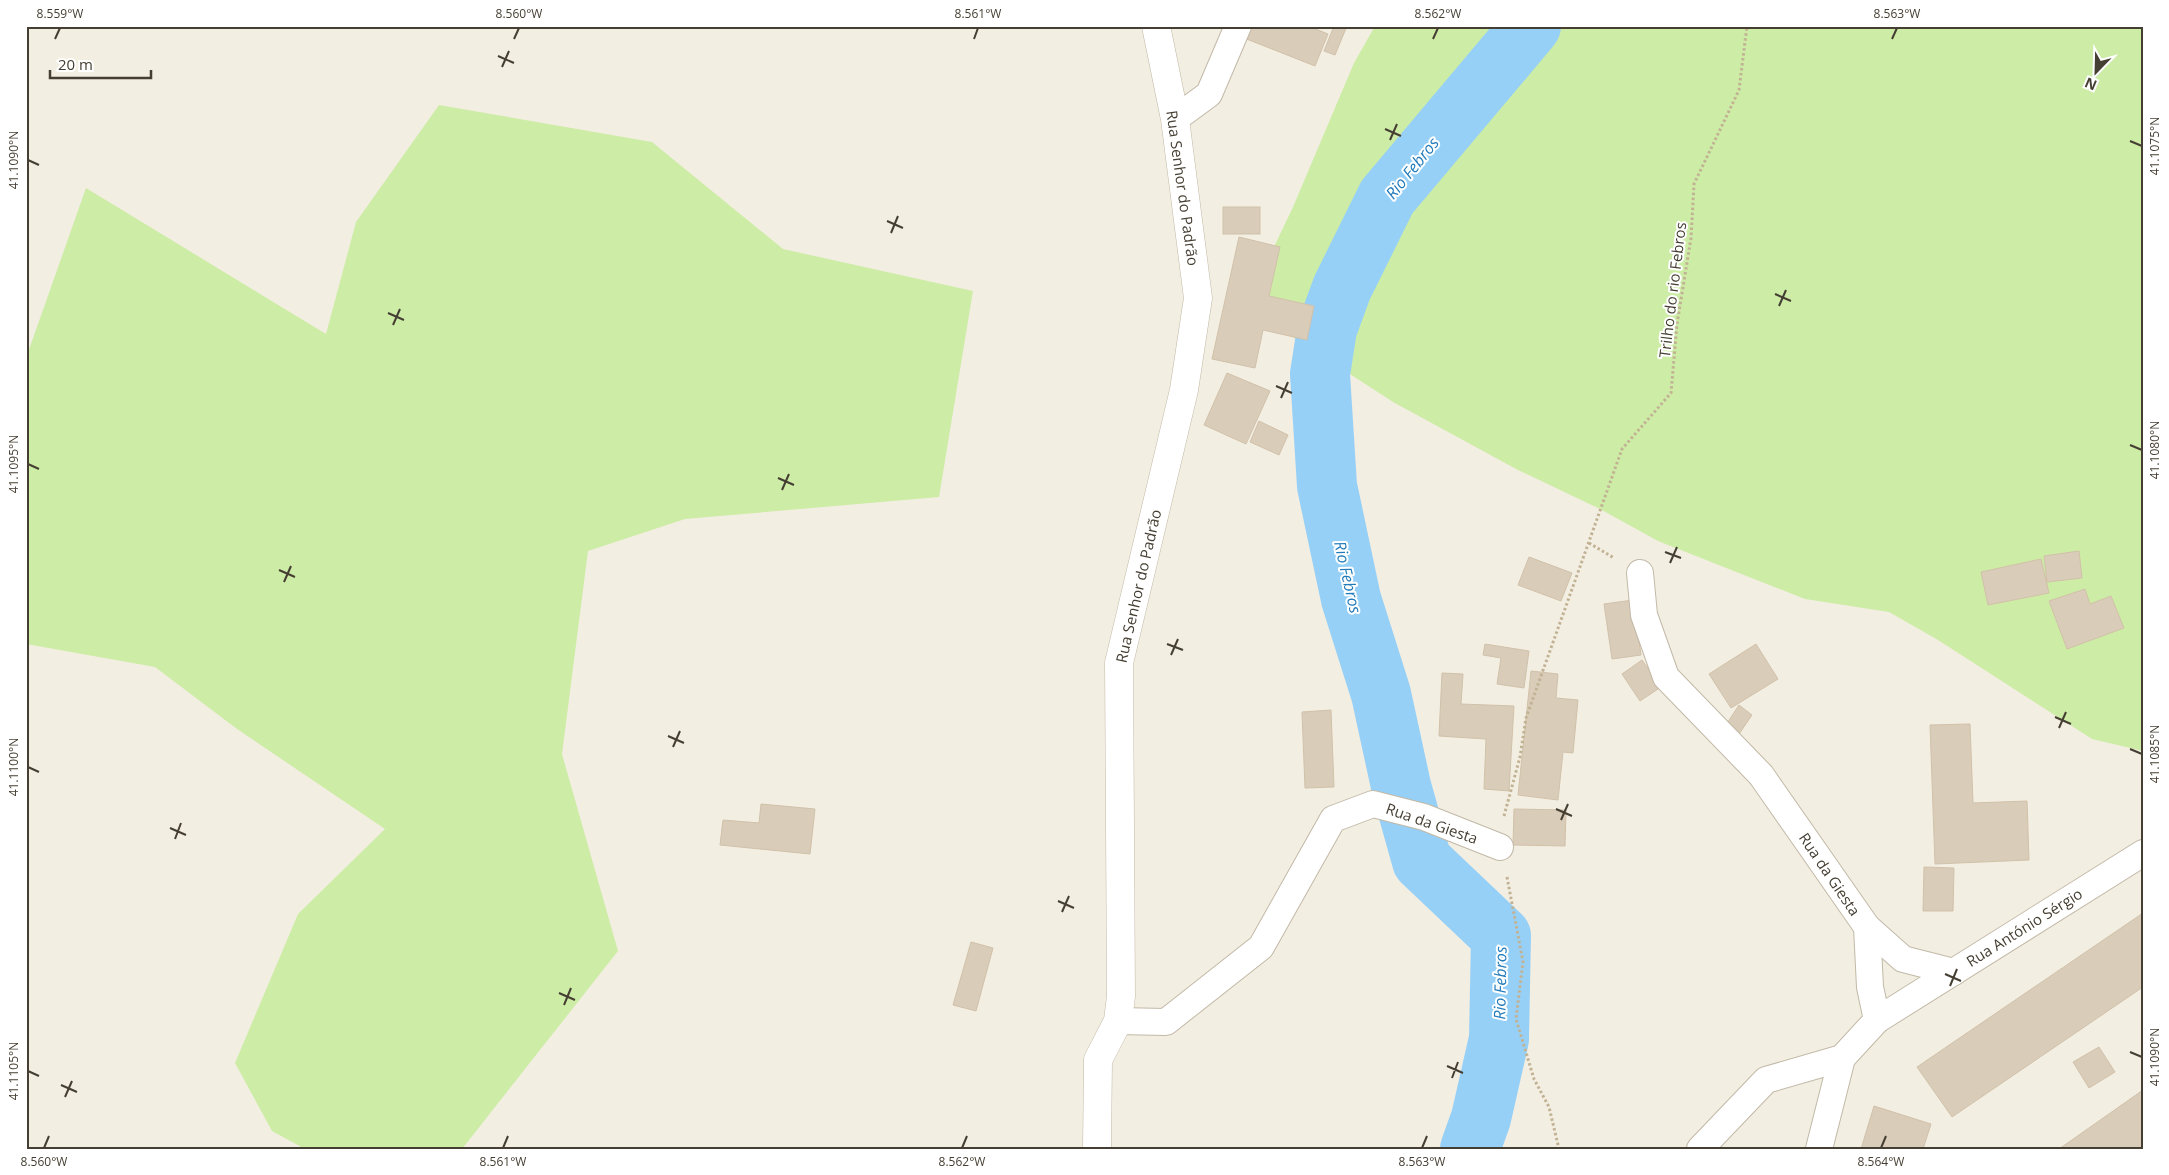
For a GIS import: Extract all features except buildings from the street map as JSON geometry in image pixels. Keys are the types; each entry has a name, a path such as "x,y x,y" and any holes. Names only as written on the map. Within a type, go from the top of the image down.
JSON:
{"street":[{"name":"Rua Senhor do Padrão","path":"1098,1149 1098,1060 1118,1021 1121,996 1119,663 1184,390 1198,298 1175,119 1156,26"},
{"path":"1175,119 1209,94 1238,26"},
{"name":"Rua da Giesta","path":"1640,573 1644,615 1666,677 1761,775 1867,927 1904,959 1954,972"},
{"name":"Rua da Giesta","path":"1118,1021 1166,1022 1262,947 1333,819 1373,804 1424,817 1500,847"},
{"name":"Rua António Sérgio","path":"1819,1149 1842,1058 1877,1020 2143,853"},
{"name":"Rua da Giesta","path":"1867,927 1870,987 1877,1020"},
{"path":"1700,1149 1766,1080 1842,1058"}],"path":[{"name":"Trilho do rio Febros","path":"1588,543 1622,449 1671,393 1677,324 1691,238 1694,184 1739,90 1747,26"},
{"name":"Rua da Giesta","path":"1500,847 1503,821 1520,757 1526,718 1588,543"},
{"path":"1500,847 1523,962 1516,1019 1534,1079 1549,1107 1559,1149"}],"green space":[{"path":"1375,26 2143,26 2143,751 2092,739 1938,640 1889,612 1805,599 1658,541 1600,509 1518,470 1393,402 1279,328 1254,289 1293,207 1354,63"},
{"path":"439,105 652,142 783,249 973,291 939,497 685,519 588,551 562,754 618,951 462,1149 305,1149 272,1131 235,1063 298,914 385,829 237,729 155,667 26,644 26,358 86,188 326,334 356,222"}],"waterway":[{"name":"Rio Febros","path":"1470,1149 1481,1118 1499,1039 1501,936 1422,861 1401,786 1381,694 1351,599 1327,486 1320,374 1327,329 1342,288 1387,197 1531,26"}]}
